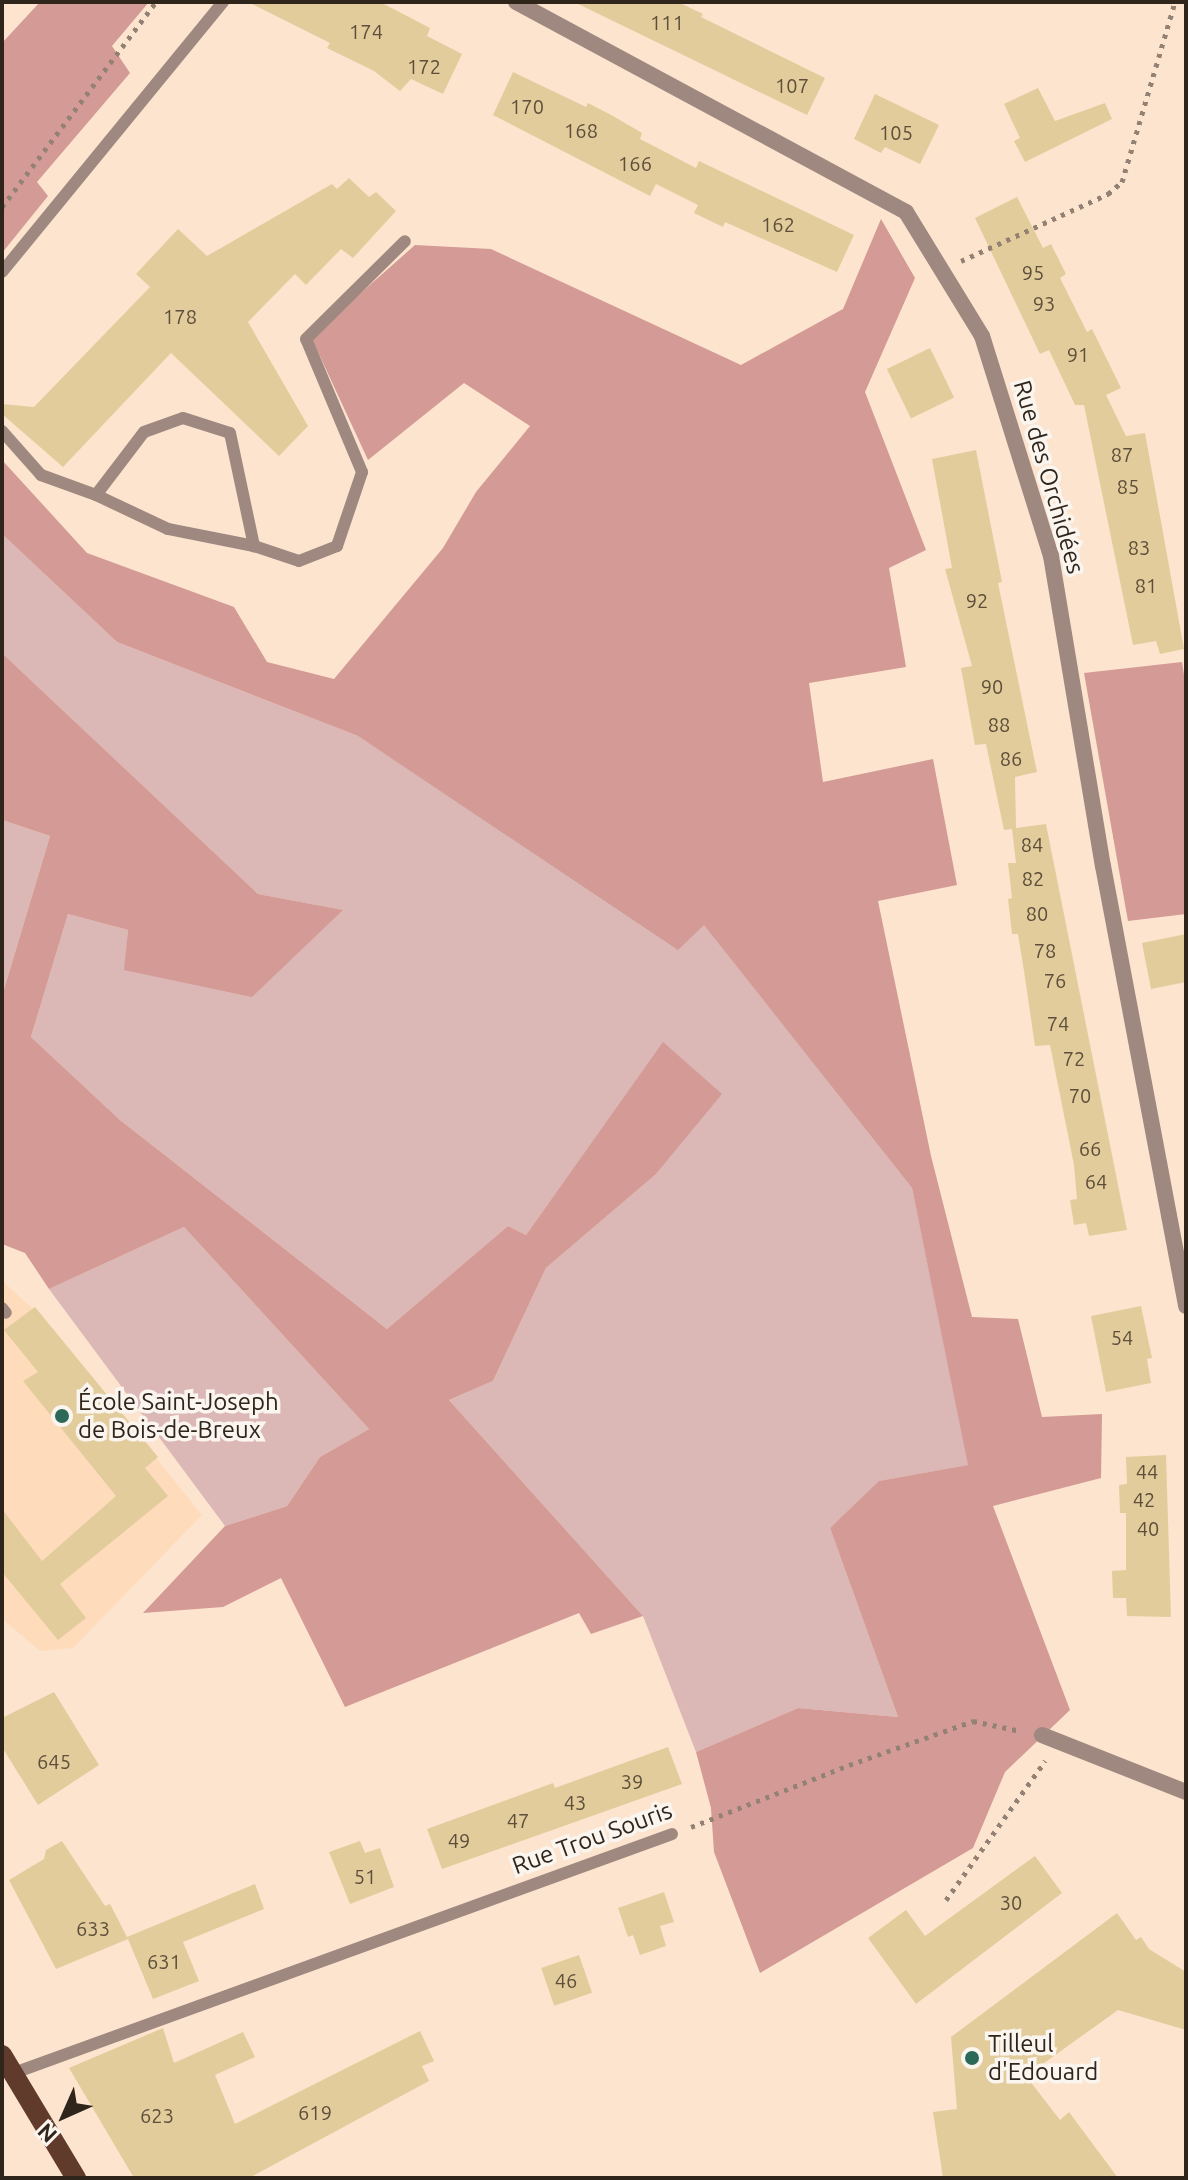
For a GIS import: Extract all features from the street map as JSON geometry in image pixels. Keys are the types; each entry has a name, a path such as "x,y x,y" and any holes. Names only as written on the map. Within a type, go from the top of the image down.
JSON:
{"main road":[{"path":"2,2055 76,2178"}],"street":[{"name":"Rue des Orchidées","path":"516,2 906,212 982,336 1051,556 1103,866 1186,1306"},
{"path":"1042,1735 1186,1792"}],"lane":[{"path":"2,272 223,2"},
{"path":"2,431 41,475 96,495 168,529 254,546 299,561 337,546 362,472 306,339 405,241"},
{"path":"96,495 144,432 183,418 230,433 254,546"},
{"name":"Rue Trou Souris","path":"14,2073 672,1834"}],"path":[{"path":"2,207 156,2"},
{"path":"941,270 1108,194 1122,182 1175,2"},
{"name":"Rue Trou Souris","path":"672,1834 973,1721 1042,1735"},
{"path":"946,1900 1059,1742"}],"shaded area":[{"path":"40,2 149,2 112,46 130,73 37,182 48,196 2,253 2,43"},
{"path":"881,219 915,278 865,392 926,550 889,568 906,667 809,683 823,782 933,759 957,885 878,901 931,1156 972,1317 1018,1319 1042,1417 1102,1414 1101,1478 993,1506 1070,1710 1005,1772 973,1848 760,1973 714,1852 711,1808 696,1752 798,1708 898,1717 830,1528 879,1481 968,1465 912,1188 704,925 678,950 358,736 117,642 2,534 2,460 87,553 234,607 267,662 334,679 443,548 476,492 530,426 464,383 368,460 311,337 415,245 491,249 741,365 843,309"},
{"path":"2,534 117,642 358,736 550,862 704,924 912,1188 969,1465 880,1481 830,1528 898,1717 798,1708 696,1752 643,1616 449,1400 493,1381 546,1268 655,1175 663,1043 526,1235 508,1226 387,1329 120,1120 31,1037 68,914 128,930 125,970 342,910 258,894 2,653"},
{"path":"2,653 258,894 343,910 252,997 124,970 128,930 68,914 31,1037 120,1120 387,1329 508,1226 526,1235 663,1042 722,1094 655,1175 546,1268 493,1381 449,1400 643,1616 591,1634 579,1613 345,1707 281,1578 223,1607 143,1613 225,1526 287,1506 320,1457 369,1429 184,1227 49,1289 25,1253 2,1244 2,996 50,836 2,820"},
{"path":"1182,662 1186,688 1186,914 1128,921 1084,673"},
{"path":"2,820 50,836 2,996"},
{"path":"184,1227 369,1429 320,1457 287,1506 225,1526 49,1289"},
{"name":"École Saint-Joseph de Bois-de-Breux","path":"2,1281 42,1317 202,1515 73,1648 40,1651 2,1619"}],"building":[{"path":"248,2 380,2 430,28 427,36 462,54 443,94 411,79 400,91 374,71 327,48 330,43"},
{"path":"574,2 678,2 703,14 701,17 825,78 807,115"},
{"path":"513,72 586,107 588,103 613,116 642,133 640,139 696,168 699,161 854,235 837,272 725,222 723,227 694,213 698,205 656,184 650,196 493,115"},
{"path":"1038,88 1055,121 1105,103 1112,119 1025,162 1014,141 1020,138 1004,104"},
{"path":"875,94 939,125 920,164 885,147 881,153 854,139"},
{"path":"349,178 369,197 376,192 396,211 353,258 341,249 306,285 295,274 248,322 308,426 279,456 171,353 63,467 2,414 2,404 34,407 150,287 136,274 178,229 207,256 332,184 337,189"},
{"path":"1017,197 1043,248 1051,244 1066,274 1060,278 1087,332 1092,329 1121,388 1106,395 1126,436 1145,433 1184,649 1160,654 1156,641 1133,645 1084,405 1075,405 1049,350 1040,354 975,218"},
{"path":"930,348 954,397 911,418 887,369"},
{"path":"976,450 1002,582 998,583 1037,772 1015,777 1016,828 1046,824 1127,1230 1089,1236 1086,1223 1074,1225 1070,1200 1077,1199 1074,1165 1050,1045 1035,1046 1018,934 1012,934 1008,863 1016,863 1012,829 1004,830 986,744 975,745 961,668 972,666 945,569 952,568 932,459"},
{"path":"1186,934 1186,982 1151,989 1142,943"},
{"path":"1141,1306 1152,1358 1147,1359 1151,1383 1106,1392 1091,1316"},
{"path":"35,1307 158,1457 145,1468 168,1496 60,1584 86,1618 58,1640 2,1572 2,1509 42,1561 116,1496 23,1381 38,1372 4,1330"},
{"path":"1166,1455 1171,1617 1127,1616 1126,1598 1113,1598 1112,1571 1126,1570 1126,1513 1120,1513 1119,1485 1127,1484 1126,1457"},
{"path":"54,1692 99,1765 38,1805 2,1747 2,1718"},
{"path":"668,1747 682,1784 442,1869 427,1829 553,1783 555,1788"},
{"path":"62,1841 105,1906 110,1904 127,1937 255,1884 264,1909 183,1942 199,1981 153,1999 128,1939 56,1969 9,1880 44,1859 46,1850"},
{"path":"360,1841 365,1853 380,1848 394,1887 350,1904 329,1852"},
{"path":"1035,1856 1062,1893 916,2004 868,1938 906,1910 925,1936"},
{"path":"664,1892 674,1922 660,1926 666,1946 640,1955 633,1935 628,1937 618,1908"},
{"name":"Tilleul d'Edouard","path":"1117,1913 1136,1940 1141,1937 1149,1949 1186,1972 1186,2030 1118,2010 1026,2076 1060,2120 1069,2112 1118,2178 943,2178 933,2112 957,2109 951,2037"},
{"path":"579,1955 592,1993 554,2006 541,1968"},
{"path":"163,2028 174,2063 243,2032 255,2057 215,2075 235,2124 420,2031 434,2061 422,2066 429,2081 249,2178 134,2178 69,2068"}],"place":[{"name":"École Saint-Joseph de Bois-de-Breux","path":"62,1416"},
{"name":"Tilleul d'Edouard","path":"972,2058"}]}
